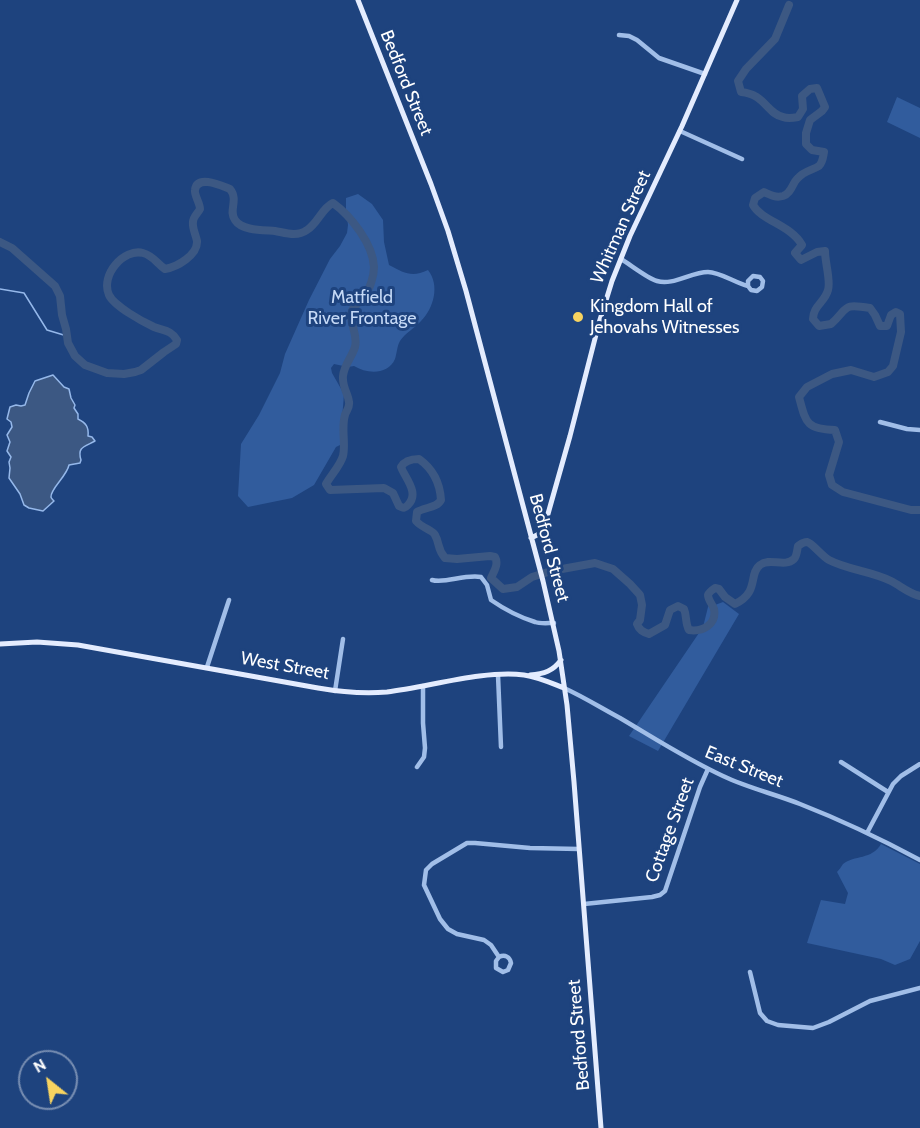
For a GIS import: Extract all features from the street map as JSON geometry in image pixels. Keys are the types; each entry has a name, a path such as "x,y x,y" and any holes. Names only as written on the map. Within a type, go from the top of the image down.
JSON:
{"main road":[{"name":"Bedford Street","path":"358,0 448,231 554,623 567,714 601,1128"},
{"name":"Whitman Street","path":"531,538 544,528 612,281 737,0"},
{"name":"West Street","path":"0,644 28,642 68,644 335,691 368,693 498,675 520,675 541,679 564,688"},
{"path":"520,675 545,673 555,668 561,660"}],"street":[{"path":"619,35 633,37 659,58 705,74"},
{"path":"680,131 742,159"},
{"path":"621,259 657,281 667,282 711,272 748,286"},
{"path":"880,422 920,430"},
{"path":"432,580 440,582 465,576 481,577 487,585 491,600 535,622 554,623"},
{"path":"207,667 229,600"},
{"path":"335,691 343,639"},
{"path":"498,675 501,747"},
{"path":"417,767 424,757 425,748 423,686"},
{"name":"East Street","path":"564,688 588,699 708,769 739,783 807,807 867,833 920,860"},
{"path":"841,762 888,792"},
{"path":"867,833 893,784 920,764"},
{"name":"Cottage Street","path":"584,904 652,897 665,891 708,769"},
{"path":"499,957 484,940 454,932 445,926 424,885 426,870 467,843 579,849"},
{"path":"750,972 760,1013 767,1021 778,1025 806,1028 821,1026 870,1001 920,988"}],"green space":[{"path":"897,97 920,108 920,138 887,122"},
{"name":"Matfield River Frontage","path":"358,194 372,204 383,220 384,242 389,265 408,274 428,270 434,282 432,303 426,316 400,341 395,359 387,368 371,372 354,366 334,364 331,368 344,394 340,445 336,447 314,485 292,498 248,507 238,496 241,444 259,415 280,373 285,354 309,300 330,259 347,233 346,198"},
{"path":"723,602 739,614 658,751 629,736 703,627 710,604"},
{"path":"881,844 920,864 920,941 910,959 895,965 881,959 807,943 821,900 845,904 848,893 837,872 847,861 873,853"}],"shaded area":[{"path":"53,375 69,389 78,419 85,424 88,436 95,441 81,450 80,463 69,465 51,494 54,501 43,511 24,505 20,494 9,478 11,457 7,451 10,442 7,435 12,427 11,422 7,419 10,407 25,405 35,381"}],"waterway":[{"path":"789,5 775,39 746,69 738,81 741,92 755,96 773,112 787,118 798,117 803,109 802,96 810,89 817,88 825,107 810,120 806,133 806,144 812,150 824,152 823,158 819,166 798,178 786,195 780,197 764,192 755,198 753,205 763,215 797,238 802,245 795,253 801,260 817,252 825,251 829,286 815,311 813,319 819,326 831,324 846,308 854,306 870,308 880,326 887,326 891,315 896,312 900,314 901,332 893,366 888,372 874,377 851,370 832,374 807,387 799,397 809,423 818,428 835,430 839,442 829,475 832,485 843,492 911,510 920,510"},
{"path":"0,242 12,248 55,286 60,296 68,343 75,356 85,365 107,373 124,374 141,370 176,344 177,340 170,333 143,321 117,304 109,295 108,279 116,265 128,255 143,253 165,269 181,263 194,251 197,241 193,220 200,209 195,192 197,185 210,182 230,189 234,197 233,217 238,224 253,229 291,234 303,232 311,227 333,203 360,231 370,249 374,267 368,290 351,312 356,343 343,376 349,404 344,420 344,451 340,463 326,484 330,490 384,488 393,493 399,506 405,508 413,496 401,467 409,460 419,459 435,477 441,500 437,505 417,512 416,521 434,533 445,558 495,557 496,565 491,578 503,589 517,587 532,577 551,571 595,563 613,569 640,595 642,605 640,620 637,624 649,634 665,625 670,610 678,606 684,609 689,630 699,630 708,626 714,615 714,609 708,597 711,591 715,588 719,589 735,604 748,594 760,565 768,562 790,562 796,556 798,546 806,542 829,560 883,578 920,596"},
{"path":"0,289 24,293 47,330 67,336"}],"place":[{"name":"Kingdom Hall of Jehovahs Witnesses","path":"578,317"}]}
